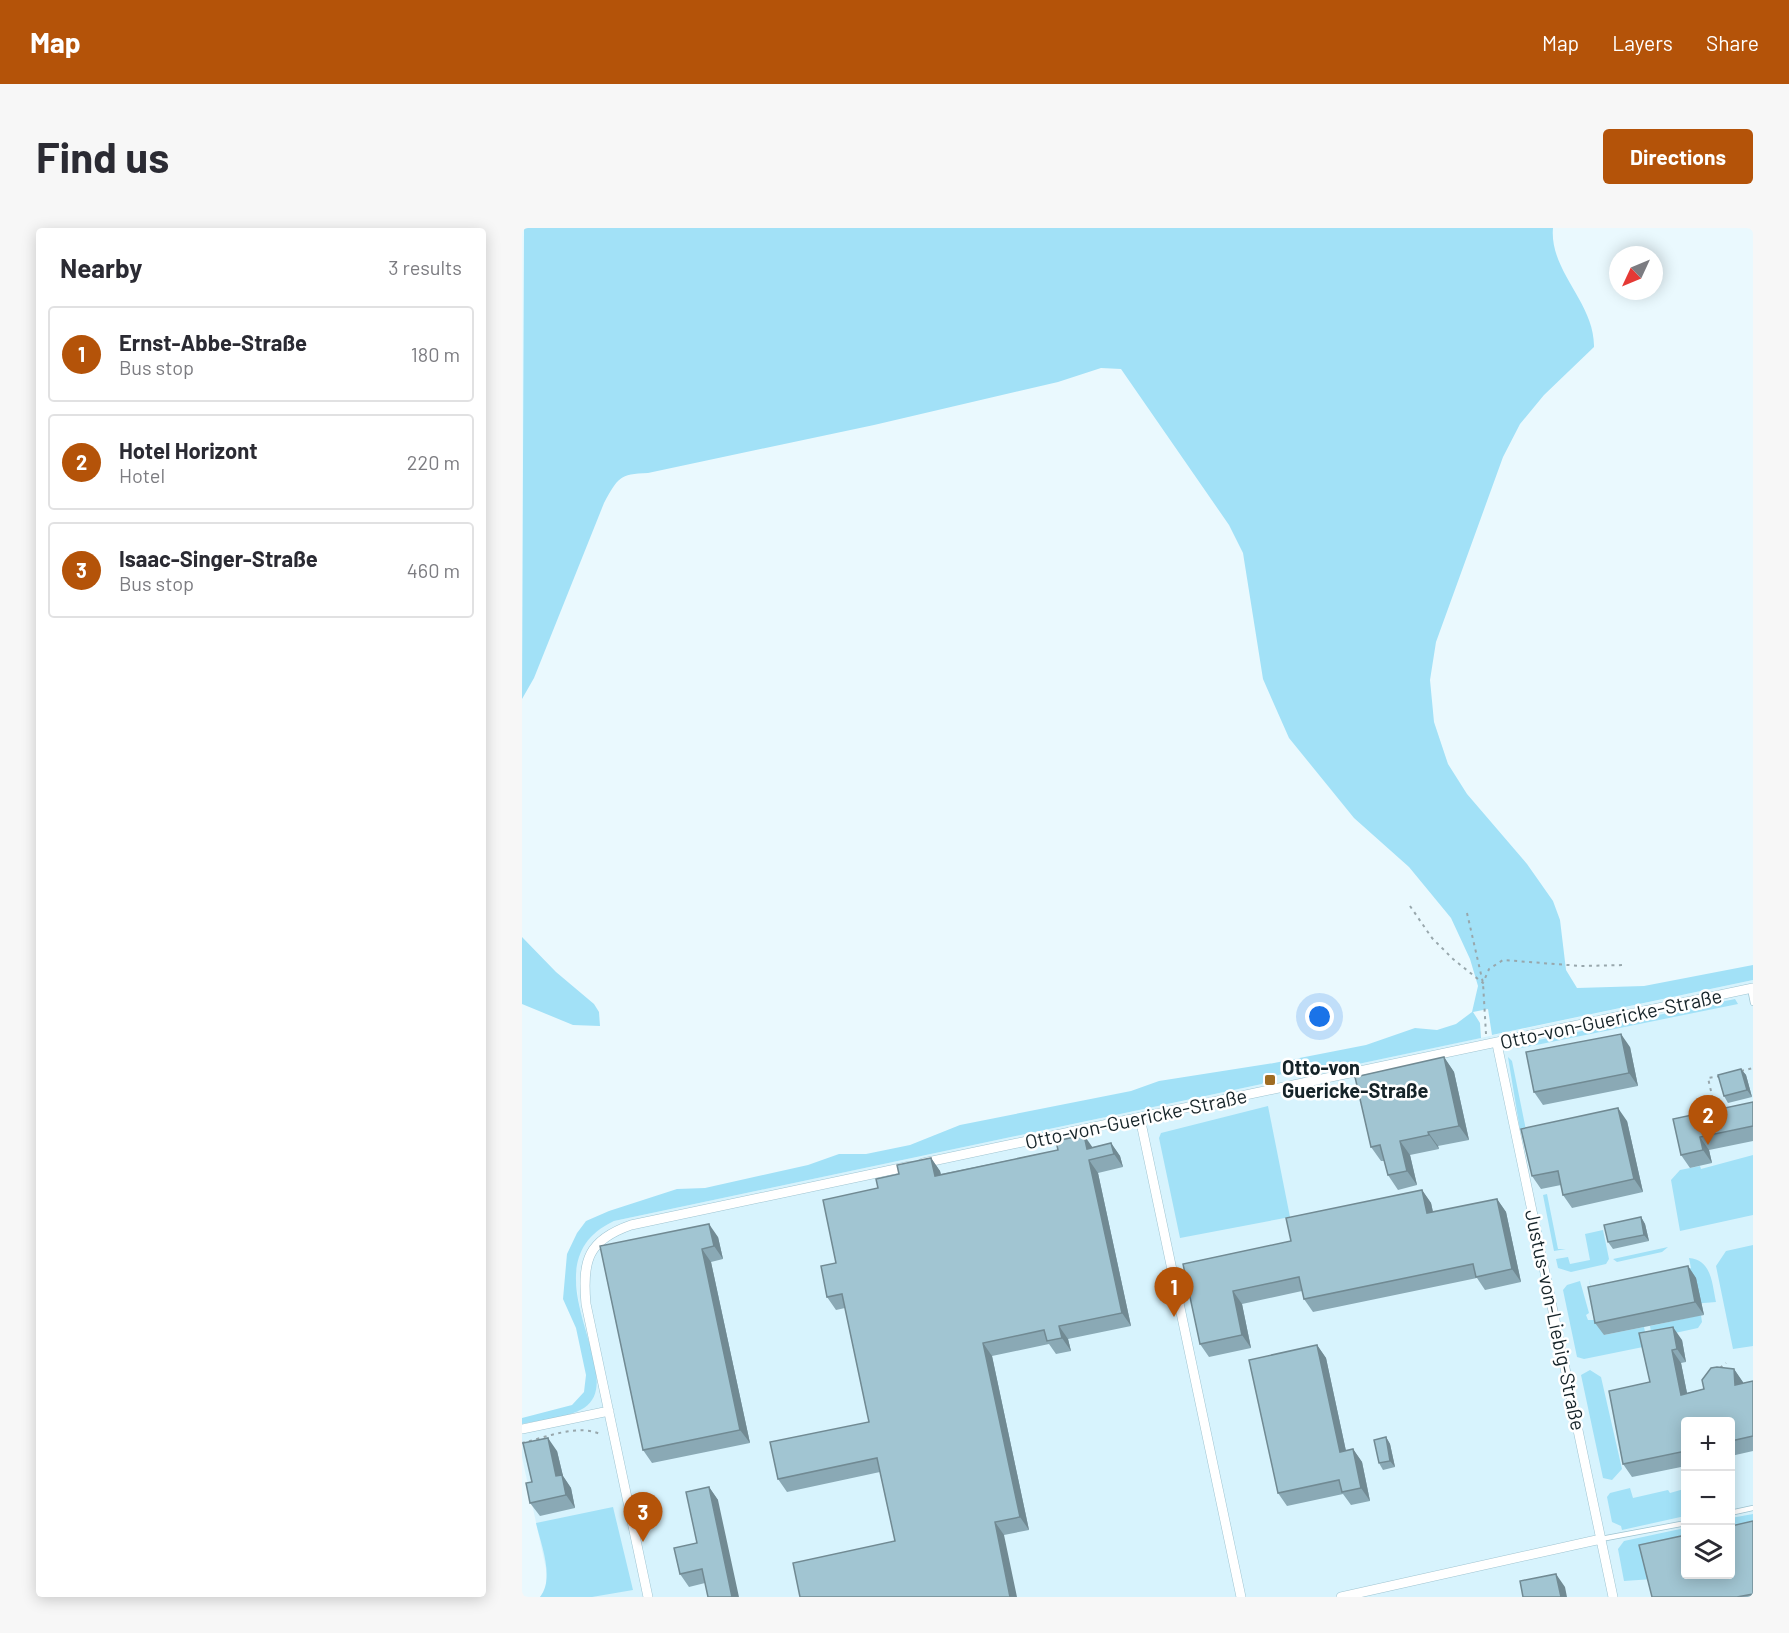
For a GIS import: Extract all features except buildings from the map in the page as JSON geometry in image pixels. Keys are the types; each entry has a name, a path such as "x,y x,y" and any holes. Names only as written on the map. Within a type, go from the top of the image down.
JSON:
{"street":[{"name":"Otto-von-Guericke-Straße","path":"609,1411 586,1304 584,1280 586,1262 601,1239 631,1225 1492,1045 1752,988"},
{"name":"Justus-von-Liebig-Straße","path":"1492,1045 1613,1597"},
{"path":"1140,1118 1241,1597"},
{"path":"522,1429 609,1411 648,1597"},
{"path":"1341,1597 1601,1539"}],"lane":[{"path":"1752,988 1753,1003"},
{"path":"1735,1512 1753,1508"},
{"path":"1601,1539 1681,1524"}],"path":[{"path":"1410,906 1432,938 1452,959 1483,983"},
{"path":"1467,913 1483,983 1492,1045"},
{"path":"1483,983 1489,969 1503,960 1521,959 1581,966 1626,965"},
{"path":"1718,1124 1708,1078 1753,1068"},
{"path":"1721,1374 1719,1366 1726,1363"},
{"path":"522,1443 577,1430 593,1429 604,1437 613,1434"}],"shaded area":[{"path":"524,228 1553,228 1558,259 1587,316 1594,347 1544,395 1520,424 1503,457 1436,642 1430,680 1434,722 1448,764 1467,794 1527,864 1553,901 1560,920 1566,970 1577,988 1644,986 1753,965 1753,980 1492,1035 1488,1009 1473,1012 1480,1023 1481,1038 1306,1075 1300,1070 1266,1078 1262,1084 614,1221 588,1240 577,1264 577,1291 596,1372 595,1393 584,1408 577,1411 522,1424 522,1418 572,1405 584,1392 586,1375 576,1328 563,1299 567,1254 577,1233 586,1221 609,1211 677,1189 705,1188 808,1165 839,1154 866,1154 910,1145 960,1125 1131,1091 1159,1081 1274,1063 1366,1045 1415,1028 1437,1030 1456,1024 1472,1012 1478,986 1470,959 1451,918 1409,867 1354,818 1289,738 1263,679 1243,553 1229,525 1121,369 1101,368 1058,382 874,425 625,476 616,483 604,503 534,678 522,699"},
{"path":"522,937 556,972 594,1004 599,1012 600,1026 573,1025 522,1004"},
{"path":"1753,980 1753,1597 540,1597 546,1589 546,1569 522,1457 522,1424 555,1417 593,1398 575,1263 584,1245 598,1229 614,1221 1262,1084 1266,1078 1301,1070 1306,1075"},
{"path":"1735,999 1738,1004 1516,1049 1524,1043"},
{"path":"1508,1057 1512,1061 1526,1130 1520,1130"},
{"path":"1268,1106 1290,1217 1180,1238 1159,1138 1161,1133"},
{"path":"1753,1155 1753,1215 1680,1231 1671,1180 1680,1170 1700,1166 1701,1169"},
{"path":"1547,1194 1558,1249 1566,1249 1554,1251 1543,1195"},
{"path":"1603,1230 1609,1259 1606,1264 1571,1272 1558,1268 1556,1259 1568,1257 1570,1264 1590,1260 1585,1234"},
{"path":"1753,1245 1753,1346 1733,1349 1716,1266 1726,1251"},
{"path":"1668,1247 1662,1252 1617,1262 1613,1259"},
{"path":"1689,1258 1697,1260 1707,1268 1716,1302 1594,1312 1589,1279 1591,1288 1691,1268"},
{"path":"1580,1281 1589,1313 1586,1315 1588,1320 1601,1320 1604,1335 1644,1327 1648,1346 1584,1359 1577,1357 1563,1290 1567,1285"},
{"path":"1701,1315 1702,1322 1698,1328 1652,1338 1650,1326"},
{"path":"1590,1370 1601,1377 1622,1469 1612,1480 1603,1478 1581,1375"},
{"path":"1630,1488 1633,1498 1668,1490 1670,1493 1681,1490 1681,1517 1622,1530 1621,1526 1612,1522 1607,1497 1610,1493"},
{"path":"613,1507 633,1590 592,1597 540,1597 547,1571 536,1523"},
{"path":"1753,1514 1753,1536 1735,1539 1735,1517"},
{"path":"1681,1529 1681,1554 1653,1579 1624,1581 1618,1549 1624,1541"}],"place":[{"name":"Otto-von Guericke-Straße","path":"1270,1080"},
{"name":"Hotel Horizont","path":"1708,1145"},
{"name":"Ernst-Abbe-Straße","path":"1174,1317"},
{"name":"Isaac-Singer-Straße","path":"643,1542"}]}
